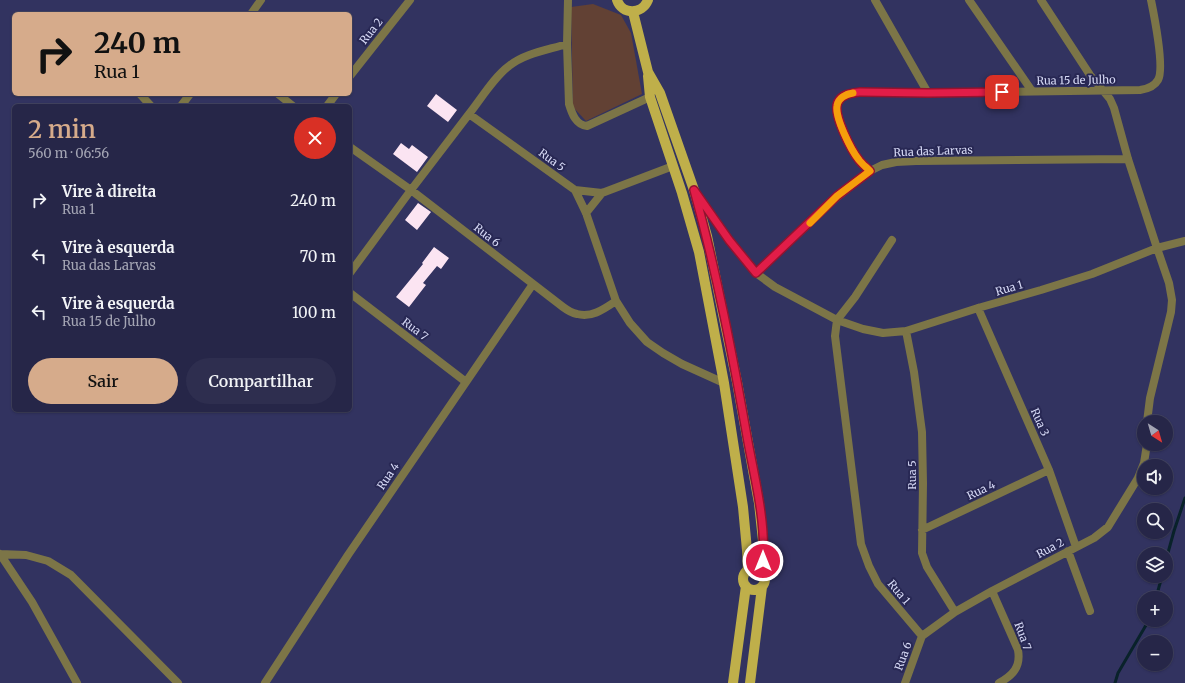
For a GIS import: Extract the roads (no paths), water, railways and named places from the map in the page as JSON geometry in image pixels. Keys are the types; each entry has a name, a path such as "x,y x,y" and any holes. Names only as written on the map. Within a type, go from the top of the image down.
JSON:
{"main road":[{"path":"617,0 624,10 633,12 643,8 648,0"},
{"path":"633,12 648,72 650,97 682,193 699,252 724,383 744,507 748,571"},
{"path":"648,72 660,93 694,190 707,236 737,382 756,488 764,550 762,573 764,578 750,683"},
{"path":"733,683 746,586 743,578 748,571 754,569 757,569 762,573"},
{"path":"746,586 752,590 762,587"}],"street":[{"path":"252,12 261,0"},
{"name":"Rua 2","path":"352,73 410,0"},
{"path":"568,0 567,44 569,104 578,123 582,126 587,126 650,97"},
{"path":"875,0 928,93"},
{"path":"969,0 1032,91"},
{"path":"1040,0 1090,75 1110,99 1156,248 1169,284 1172,300 1168,327 1150,398 1148,415"},
{"name":"Rua 15 de Julho","path":"870,171 858,159 844,134 837,106 839,101 844,96 860,92 928,93 1148,89 1159,79 1160,72 1160,56 1151,0"},
{"path":"352,270 494,81 509,66 527,56 567,44"},
{"path":"142,96 149,104"},
{"path":"280,96 290,104"},
{"name":"Rua 5","path":"469,114 575,190 586,213 616,301 630,323 646,342 682,364 724,383"},
{"name":"Rua 6","path":"352,148 411,190 562,308 577,314 590,315 604,310 616,301"},
{"name":"Rua das Larvas","path":"756,273 837,196 870,171 882,165 916,160 1128,159"},
{"path":"575,190 602,193 673,166"},
{"name":"Rua 1","path":"694,190 729,240 756,273 775,287 837,320 863,329 883,333 906,331 1041,290 1092,274 1156,248 1185,241"},
{"path":"586,213 602,193"},
{"path":"837,320 855,296 892,240"},
{"name":"Rua 4","path":"266,683 348,555 532,284"},
{"name":"Rua 7","path":"352,295 466,382"},
{"name":"Rua 3","path":"978,308 1049,470 1076,547"},
{"name":"Rua 1","path":"837,320 835,336 861,544 869,566 878,584 922,636"},
{"name":"Rua 5","path":"906,331 914,372 922,432 922,553 927,567 955,612"},
{"name":"Rua 2","path":"922,636 955,612 1094,538 1108,527 1138,478 1144,463 1146,451"},
{"name":"Rua 4","path":"922,530 1049,470"},
{"path":"1068,551 1090,611"},
{"path":"0,554 32,602 77,683"},
{"path":"0,554 26,555 48,561 70,575 178,683"},
{"name":"Rua 7","path":"992,591 1018,650 1019,658 1018,666 1007,678 999,683"},
{"name":"Rua 6","path":"905,683 922,636"}],"waterway":[{"path":"1170,547 1185,498"},
{"path":"1158,591 1160,583"},
{"path":"1115,683 1118,673 1145,627"}]}
